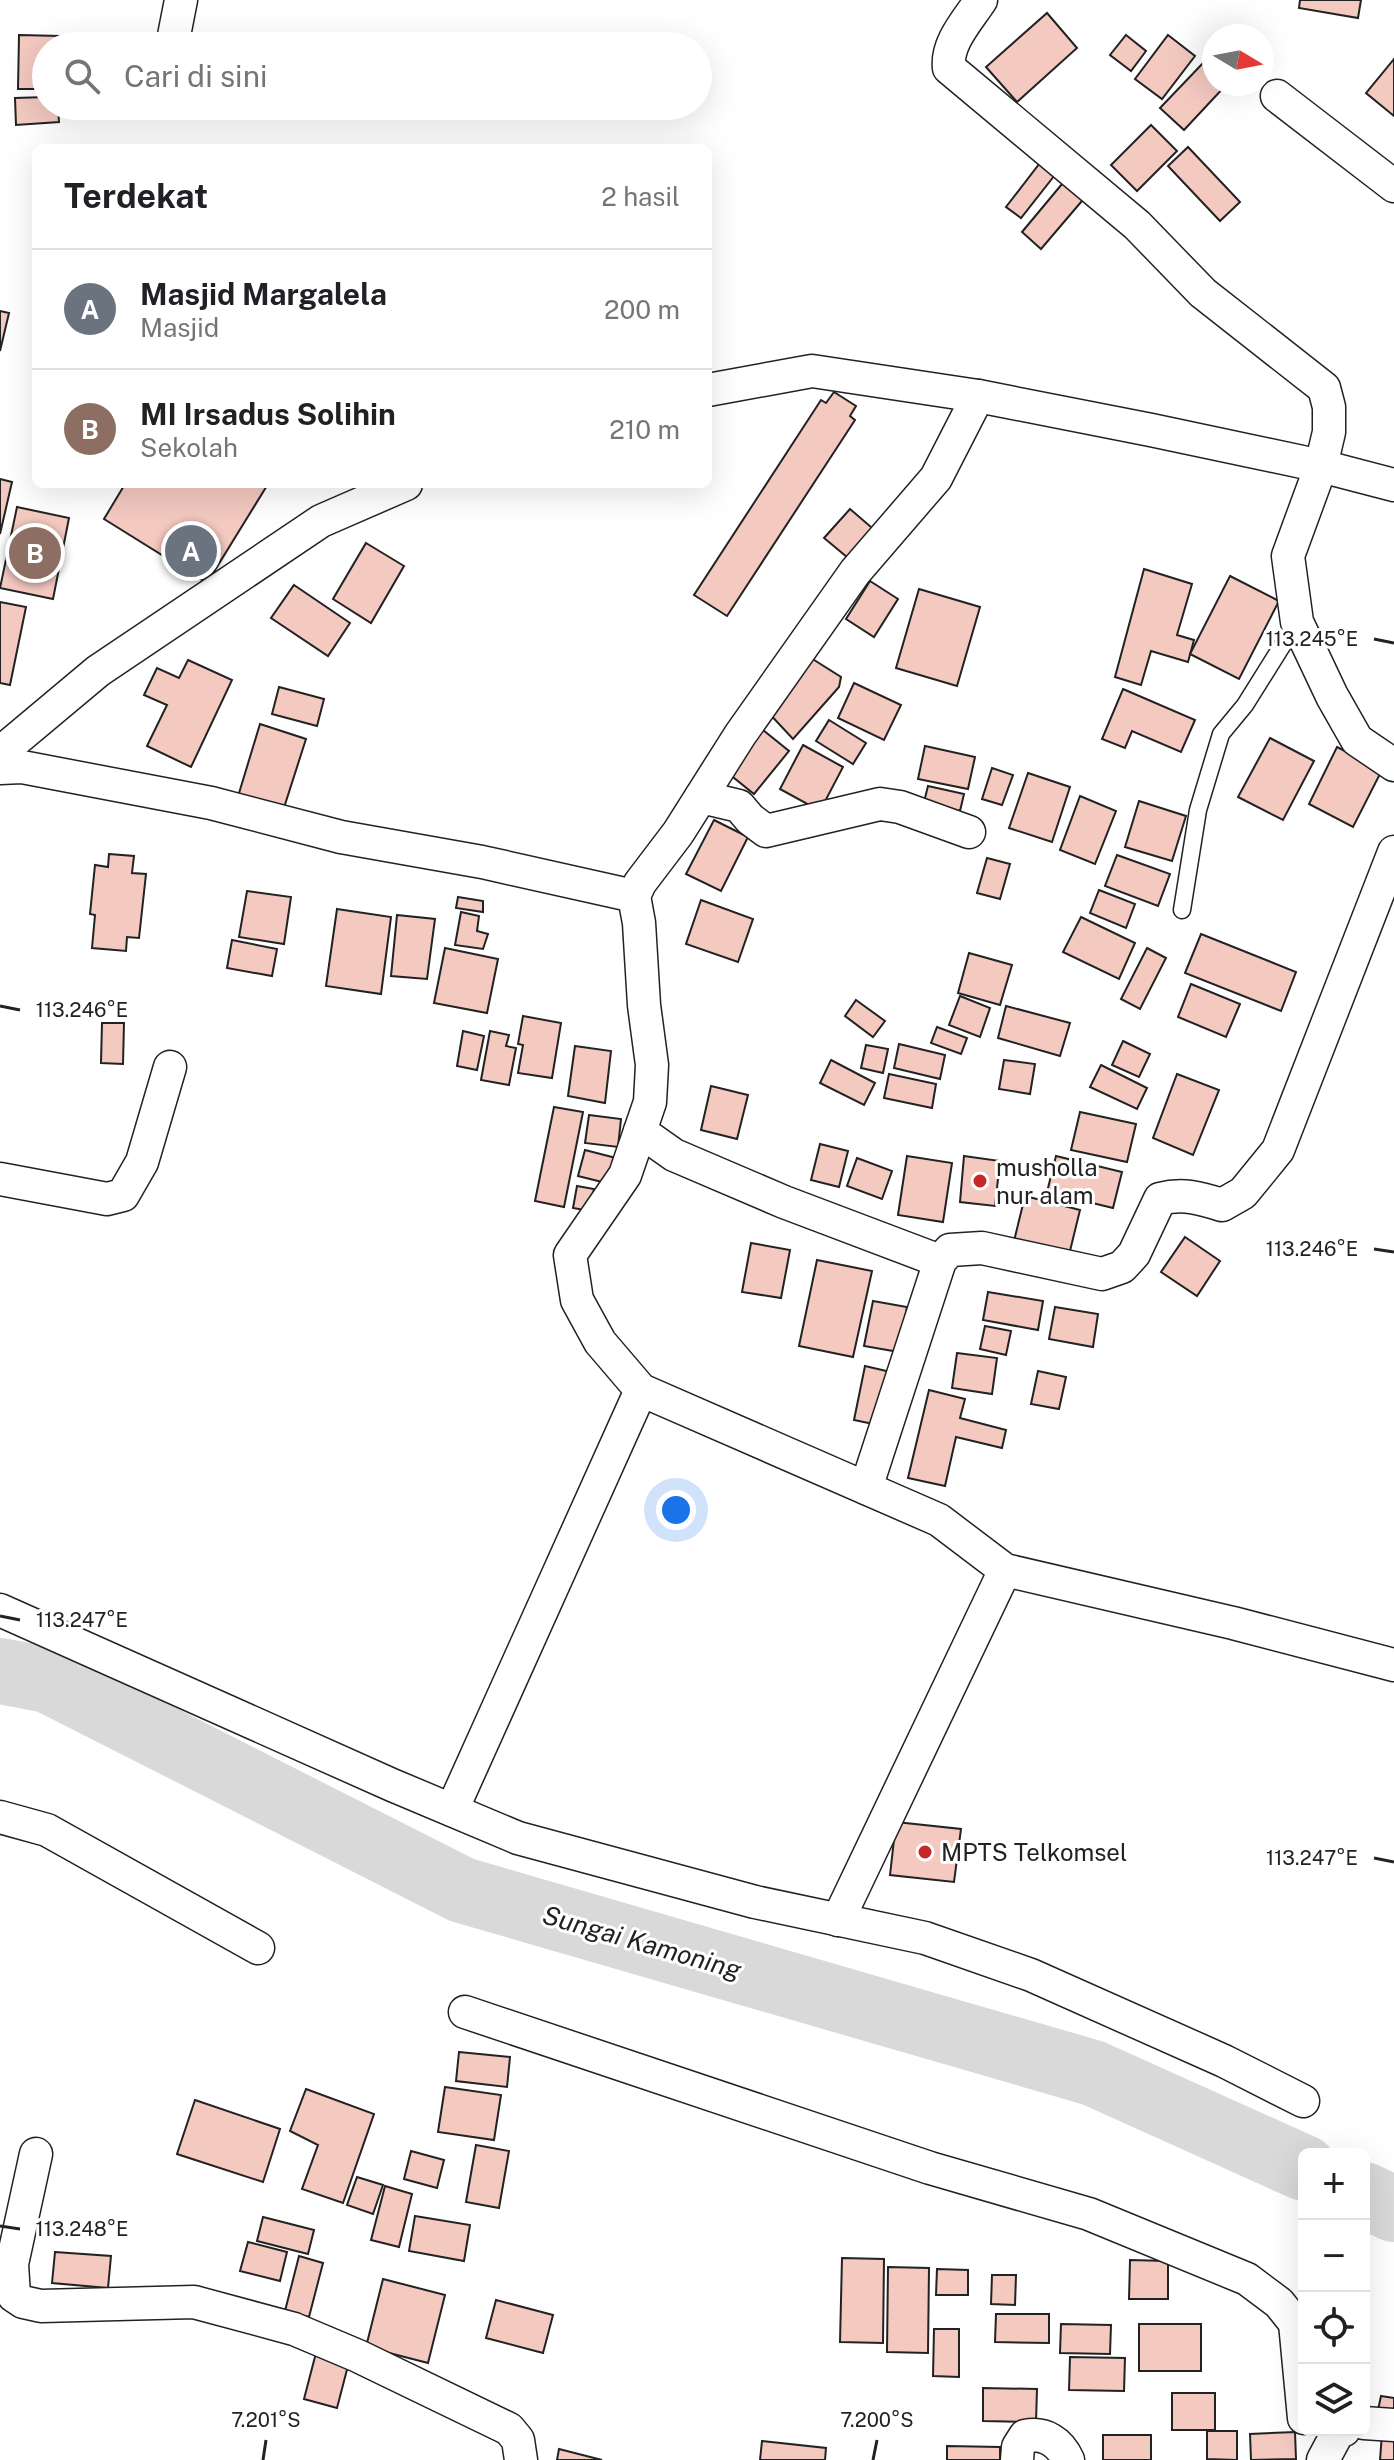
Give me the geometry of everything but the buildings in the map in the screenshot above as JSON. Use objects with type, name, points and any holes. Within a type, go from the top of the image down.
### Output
[{"type":"street","points":[[175,32],[181,0]]},
{"type":"street","points":[[981,0],[956,38],[948,56],[949,68],[1137,225],[1203,293],[1324,388],[1329,407],[1329,432],[1321,466],[1288,556],[1297,622],[1357,740],[1394,765]]},
{"type":"street","points":[[1277,96],[1394,186]]},
{"type":"street","points":[[712,389],[812,371],[978,396],[1321,466],[1394,485]]},
{"type":"street","points":[[978,396],[936,478],[855,572],[740,735],[634,896],[652,1065],[650,1102],[625,1175],[570,1255],[577,1300],[600,1342],[641,1390],[939,1520],[1005,1570],[1233,1623],[1394,1665]]},
{"type":"street","points":[[0,753],[98,671],[321,521],[397,488]]},
{"type":"street","points":[[0,768],[22,767],[211,803],[341,837],[482,862],[634,896]]},
{"type":"street","points":[[701,797],[739,806],[766,831],[880,804],[900,807],[969,832]]},
{"type":"street","points":[[866,1488],[940,1261],[950,1250],[982,1248],[1102,1274],[1122,1267],[1134,1254],[1160,1199],[1194,1196],[1222,1205],[1243,1193],[1278,1150],[1394,852]]},
{"type":"street","points":[[0,1179],[107,1199],[123,1195],[142,1162],[170,1067]]},
{"type":"street","points":[[640,1131],[674,1155],[784,1202],[940,1261]]},
{"type":"street","points":[[452,1810],[641,1390]]},
{"type":"street","points":[[838,1920],[1005,1570]]},
{"type":"street","points":[[0,1610],[518,1838],[755,1902],[925,1938],[1031,1975],[1224,2061],[1303,2101]]},
{"type":"street","points":[[0,1817],[47,1830],[258,1948]]},
{"type":"street","points":[[465,2012],[930,2168],[1089,2214],[1247,2279],[1279,2303],[1295,2323],[1299,2364]]},
{"type":"street","points":[[36,2154],[12,2264],[14,2296],[23,2302],[41,2306],[194,2302],[294,2329],[358,2356],[509,2429],[518,2440],[521,2460]]},
{"type":"street","points":[[1370,2423],[1394,2425]]},
{"type":"street","points":[[1017,2460],[1018,2447],[1025,2436],[1034,2434],[1052,2439],[1064,2450],[1068,2460]]},
{"type":"lane","points":[[1182,910],[1198,810],[1221,734],[1245,705],[1297,622]]},
{"type":"waterway","name":"Sungai Kamoning","points":[[0,1671],[48,1680],[462,1890],[1093,2073],[1298,2165]]},
{"type":"waterway","name":"Sungai Kamoning","points":[[1370,2198],[1394,2209]]},
{"type":"place","name":"Masjid Margalela","points":[[191,551]]},
{"type":"place","name":"MI Irsadus Solihin","points":[[35,553]]},
{"type":"place","name":"musholla nur alam","points":[[980,1181]]},
{"type":"place","name":"MPTS Telkomsel","points":[[925,1852]]}]
